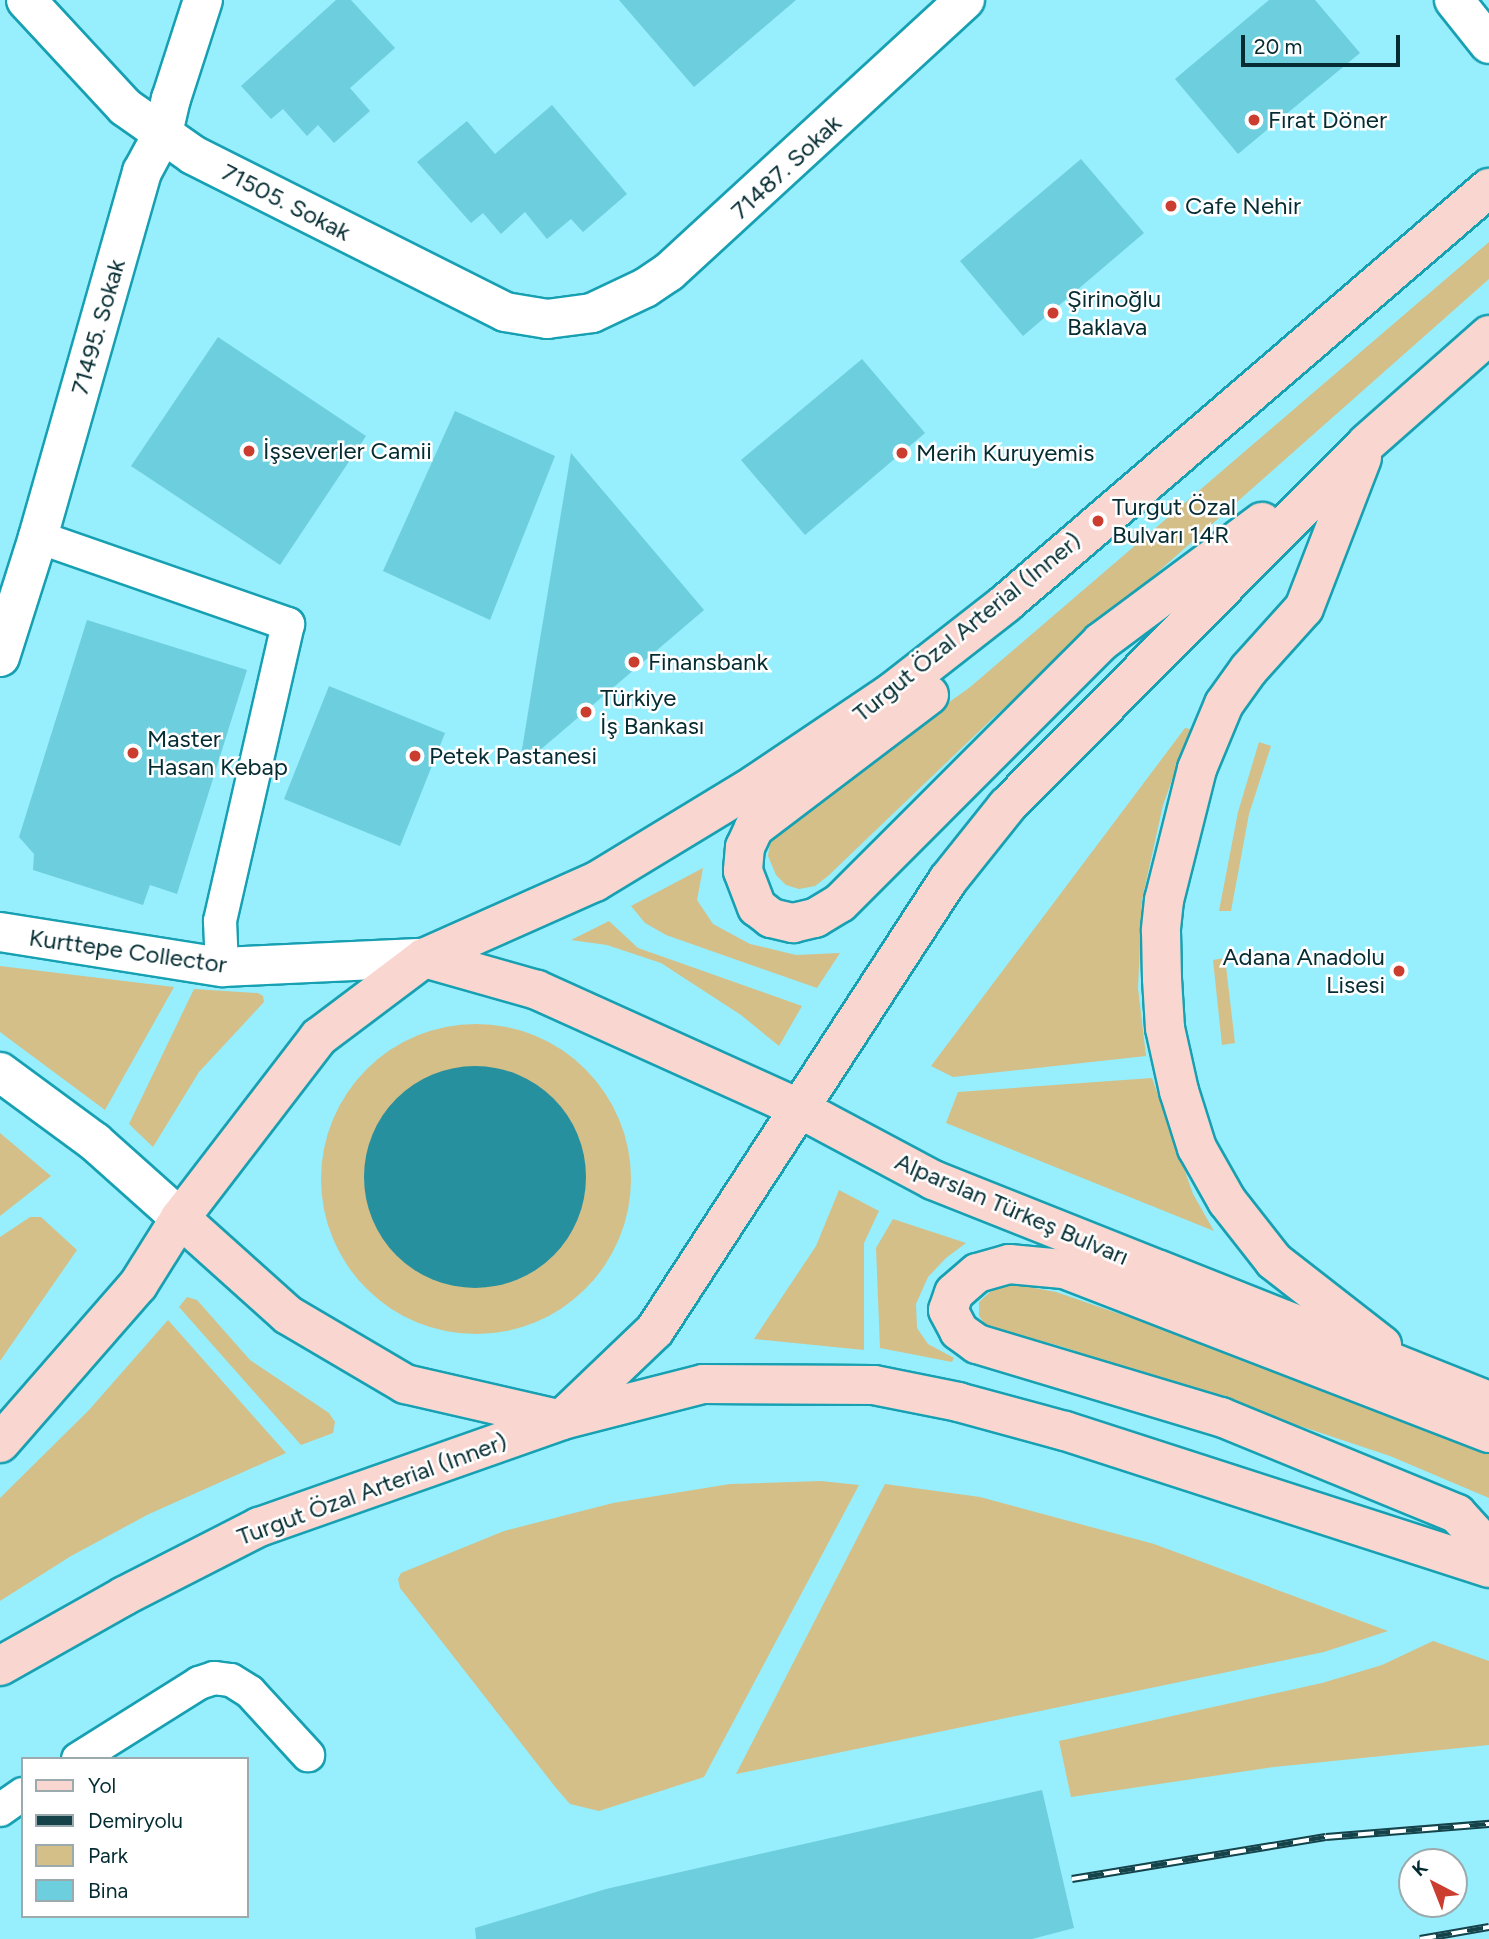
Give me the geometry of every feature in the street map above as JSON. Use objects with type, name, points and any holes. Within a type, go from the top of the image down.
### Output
[{"type":"main road","name":"Turgut Özal Arterial (Inner)","points":[[0,1443],[138,1285],[180,1219],[319,1037],[424,958],[595,882],[756,784],[902,684],[1006,603],[1489,188]]},
{"type":"main road","points":[[562,1420],[655,1330],[948,880],[1007,806],[1367,443],[1489,335]]},
{"type":"main road","points":[[1098,522],[1024,621],[754,828],[745,847],[743,861],[746,883],[757,907],[771,918],[793,923],[815,918],[840,903],[1101,642],[1367,443]]},
{"type":"main road","points":[[1367,443],[1304,608],[1249,669],[1224,704],[1197,769],[1164,900],[1161,931],[1165,1028],[1179,1091],[1197,1148],[1227,1201],[1274,1261],[1308,1290],[1426,1377]]},
{"type":"main road","name":"Alparslan Türkeş Bulvarı","points":[[424,958],[537,990],[800,1109],[933,1180],[1489,1401]]},
{"type":"main road","points":[[180,1219],[288,1315],[404,1384],[562,1420],[703,1384],[874,1385],[958,1402],[1065,1431],[1489,1568]]},
{"type":"main road","points":[[1489,1433],[1063,1269],[1009,1264],[977,1273],[954,1293],[948,1310],[959,1331],[977,1344],[1221,1417],[1457,1514],[1489,1549]]},
{"type":"main road","name":"Turgut Özal Arterial (Inner)","points":[[0,1666],[124,1596],[259,1527],[562,1420]]},
{"type":"street","name":"71505. Sokak","points":[[26,0],[125,107],[193,155],[505,312],[547,319],[592,313]]},
{"type":"street","name":"71495. Sokak","points":[[0,657],[38,537],[142,172],[163,133],[171,99],[203,0]]},
{"type":"street","name":"71487. Sokak","points":[[592,313],[645,288],[669,272],[965,0]]},
{"type":"street","points":[[1454,0],[1489,44]]},
{"type":"street","name":"Kurttepe Collector","points":[[0,932],[222,967],[424,958]]},
{"type":"street","points":[[0,1072],[94,1142],[180,1219]]},
{"type":"lane","points":[[38,537],[288,624],[220,921],[222,967]]},
{"type":"lane","points":[[81,1757],[199,1683],[214,1678],[230,1680],[250,1692],[309,1755]]},
{"type":"lane","points":[[0,1810],[21,1795]]},
{"type":"green space","points":[[1489,242],[1489,279],[994,717],[828,876],[815,886],[799,889],[786,885],[776,875],[768,856],[770,842],[776,833],[824,791],[969,688]]},
{"type":"green space","points":[[1185,728],[1193,733],[1163,805],[1142,900],[1138,988],[1146,1056],[953,1077],[931,1066]]},
{"type":"green space","points":[[1259,742],[1271,746],[1249,814],[1231,911],[1219,911],[1238,812]]},
{"type":"green space","points":[[703,868],[697,900],[713,924],[750,944],[796,955],[840,953],[817,988],[666,935],[645,923],[631,906]]},
{"type":"green space","points":[[609,921],[638,948],[802,1006],[779,1046],[741,1015],[661,963],[607,945],[571,940]]},
{"type":"green space","points":[[1225,958],[1235,1043],[1222,1045],[1213,960]]},
{"type":"green space","points":[[0,966],[174,987],[105,1110],[0,1032]]},
{"type":"green space","points":[[194,989],[258,993],[263,996],[264,1002],[199,1072],[153,1147],[129,1124]]},
{"type":"green space","points":[[476,1024],[506,1027],[535,1036],[562,1050],[596,1081],[612,1106],[624,1134],[631,1179],[628,1209],[619,1238],[605,1265],[574,1299],[549,1315],[521,1327],[476,1334],[446,1331],[417,1322],[390,1308],[356,1277],[340,1252],[328,1224],[321,1179],[324,1149],[333,1120],[347,1093],[378,1059],[403,1043],[431,1031]]},
{"type":"green space","points":[[1152,1078],[1193,1194],[1214,1231],[946,1123],[958,1092]]},
{"type":"green space","points":[[0,1133],[51,1176],[0,1216]]},
{"type":"green space","points":[[839,1190],[879,1211],[864,1243],[864,1350],[754,1339],[816,1246]]},
{"type":"green space","points":[[30,1217],[41,1217],[77,1250],[0,1361],[0,1237]]},
{"type":"green space","points":[[893,1219],[966,1243],[946,1258],[928,1277],[916,1304],[917,1328],[928,1344],[954,1358],[952,1362],[880,1348],[876,1248]]},
{"type":"green space","points":[[1014,1284],[1056,1292],[1305,1378],[1489,1448],[1489,1498],[1390,1456],[1060,1346],[987,1327],[979,1316],[979,1302],[991,1291]]},
{"type":"green space","points":[[187,1297],[197,1300],[250,1360],[329,1413],[335,1422],[333,1433],[301,1445],[179,1307]]},
{"type":"green space","points":[[168,1320],[286,1453],[149,1514],[71,1556],[0,1601],[0,1498],[89,1410]]},
{"type":"green space","points":[[821,1481],[859,1485],[704,1777],[599,1811],[570,1804],[400,1588],[398,1579],[401,1573],[504,1531],[613,1503],[730,1484]]},
{"type":"green space","points":[[885,1484],[980,1497],[1154,1544],[1388,1631],[1324,1652],[736,1774]]},
{"type":"green space","points":[[1433,1641],[1489,1661],[1489,1745],[1274,1767],[1071,1797],[1059,1741],[1322,1683],[1382,1665]]},
{"type":"water","points":[[475,1066],[497,1068],[527,1079],[545,1091],[561,1107],[573,1125],[581,1145],[586,1177],[584,1199],[573,1229],[561,1247],[545,1263],[527,1275],[507,1283],[475,1288],[453,1286],[423,1275],[405,1263],[389,1247],[377,1229],[369,1209],[364,1177],[366,1155],[377,1125],[389,1107],[405,1091],[423,1079],[443,1071]]},
{"type":"building","points":[[336,0],[351,0],[395,48],[350,88],[370,111],[334,143],[318,125],[307,136],[283,109],[271,119],[241,86]]},
{"type":"building","points":[[619,0],[796,0],[694,87]]},
{"type":"building","points":[[1269,0],[1315,0],[1360,53],[1238,154],[1175,79]]},
{"type":"building","points":[[552,105],[627,194],[583,232],[571,219],[547,239],[525,212],[501,234],[483,213],[471,223],[417,162],[467,121],[495,154]]},
{"type":"building","points":[[1081,159],[1144,233],[1023,336],[960,261]]},
{"type":"building","name":"İşseverler Camii","points":[[218,337],[366,436],[280,565],[131,466]]},
{"type":"building","points":[[862,359],[925,433],[805,535],[741,460]]},
{"type":"building","points":[[455,411],[555,456],[490,620],[383,571]]},
{"type":"building","points":[[571,453],[704,610],[519,768],[539,645]]},
{"type":"building","name":"Master Hasan Kebap","points":[[87,620],[247,670],[177,894],[150,885],[143,905],[33,870],[34,854],[19,837]]},
{"type":"building","points":[[329,686],[445,733],[400,846],[284,799]]},
{"type":"building","points":[[1042,1790],[1074,1928],[1032,1939],[476,1939],[475,1928],[606,1889]]},
{"type":"railway","points":[[1072,1879],[1326,1837],[1489,1824]]},
{"type":"railway","points":[[1420,1939],[1489,1927]]},
{"type":"place","name":"Fırat Döner","points":[[1254,120]]},
{"type":"place","name":"Cafe Nehir","points":[[1171,206]]},
{"type":"place","name":"Şirinoğlu Baklava","points":[[1053,313]]},
{"type":"place","name":"İşseverler Camii","points":[[249,451]]},
{"type":"place","name":"Merih Kuruyemis","points":[[902,453]]},
{"type":"place","name":"Turgut Özal Bulvarı 14R","points":[[1098,521]]},
{"type":"place","name":"Finansbank","points":[[634,662]]},
{"type":"place","name":"Türkiye İş Bankası","points":[[586,712]]},
{"type":"place","name":"Master Hasan Kebap","points":[[133,753]]},
{"type":"place","name":"Petek Pastanesi","points":[[415,756]]},
{"type":"place","name":"Adana Anadolu Lisesi","points":[[1399,971]]}]
